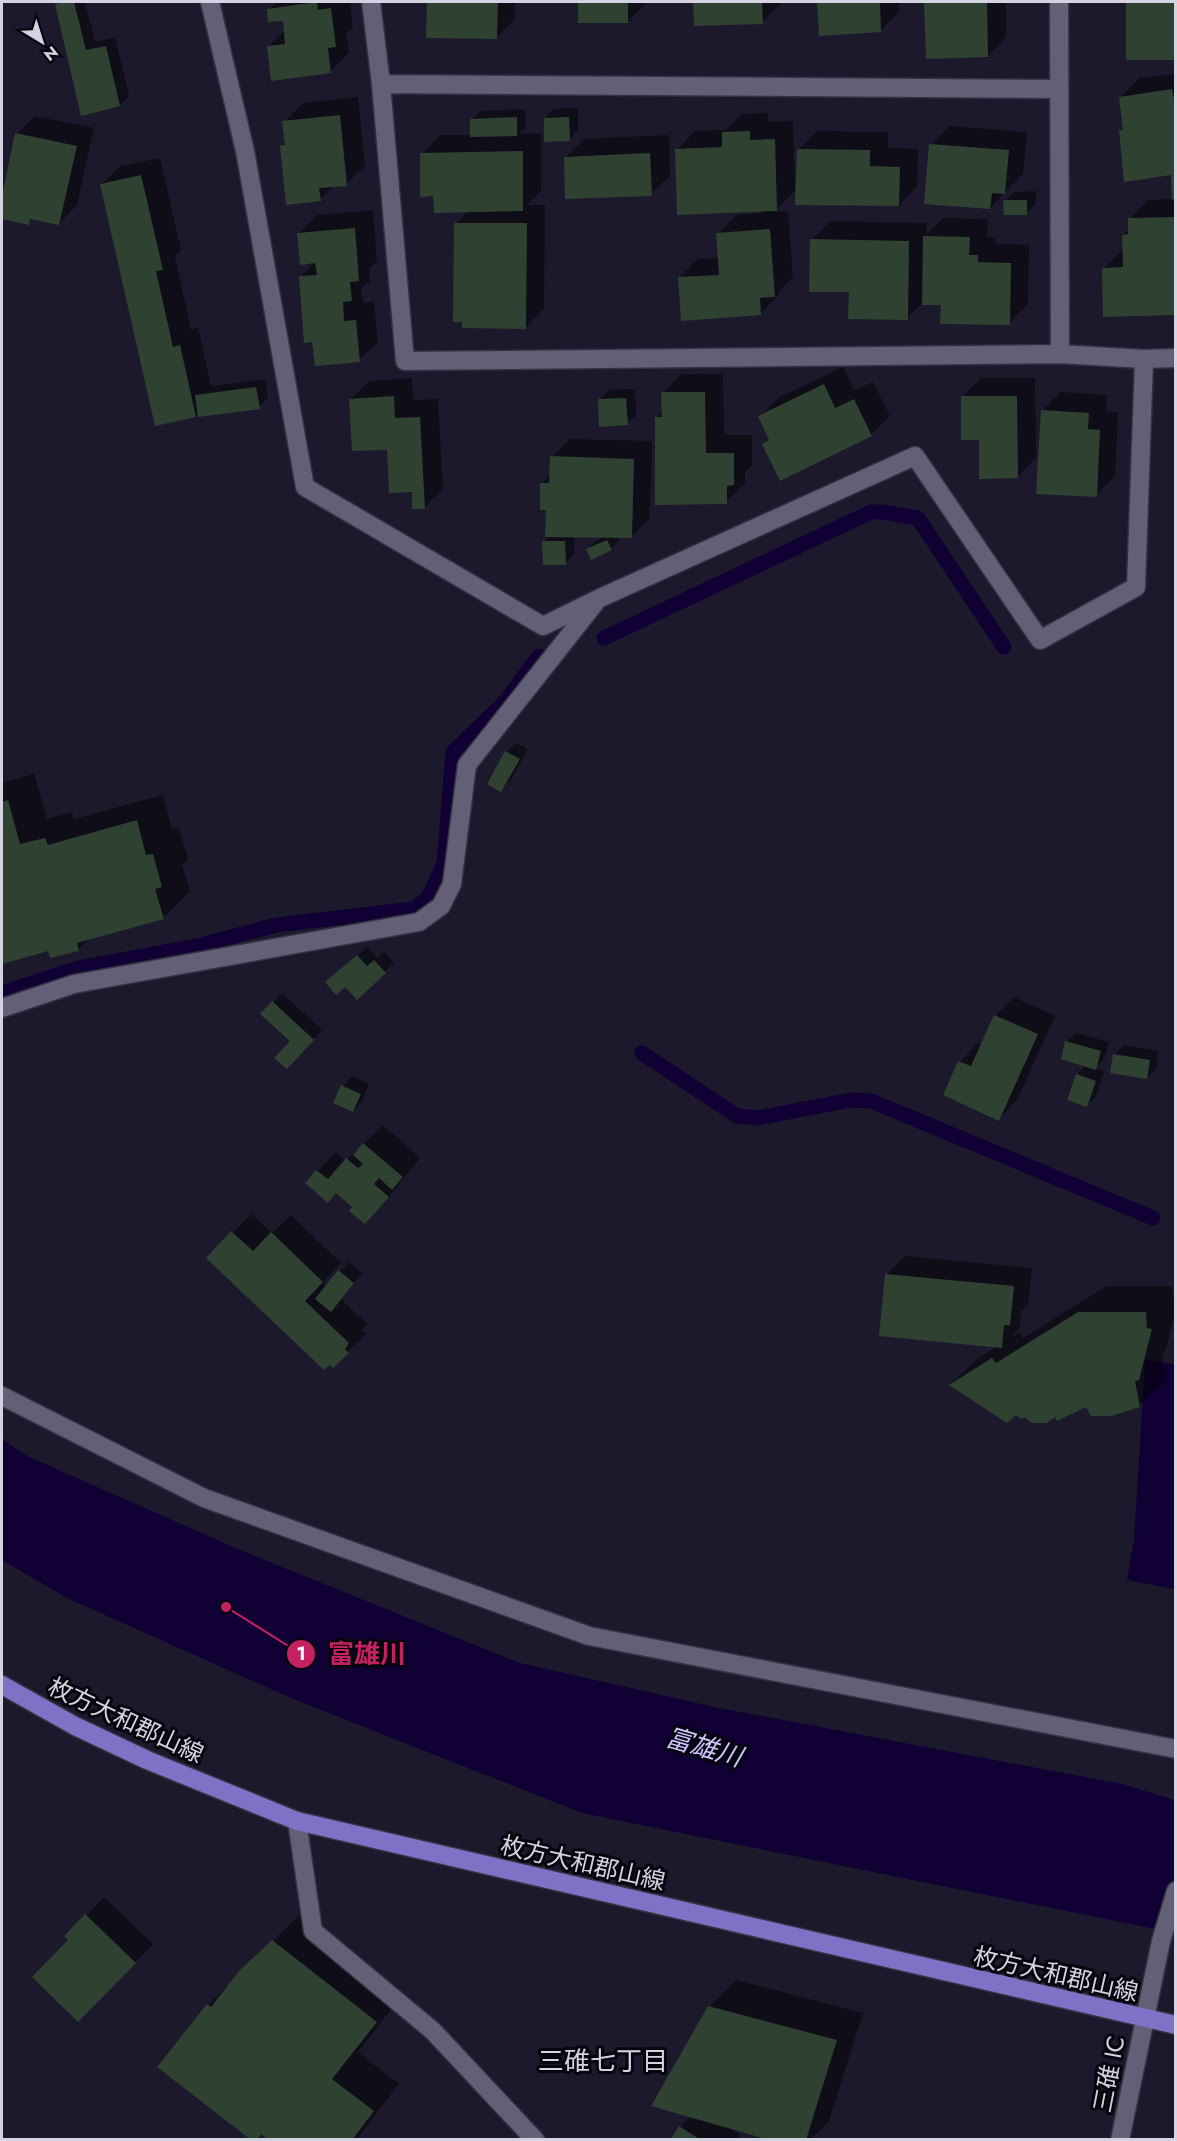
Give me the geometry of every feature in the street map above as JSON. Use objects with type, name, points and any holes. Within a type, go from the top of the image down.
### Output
[{"type":"main road","name":"枚方大和郡山線","points":[[2,1685],[75,1726],[147,1760],[297,1821],[1176,2025]]},
{"type":"street","points":[[210,2],[245,151],[305,487],[543,626],[915,456],[1040,640],[1136,587],[1144,359]]},
{"type":"street","points":[[371,2],[381,84],[405,361],[1060,354],[1144,359],[1176,358]]},
{"type":"street","points":[[1059,2],[1060,354]]},
{"type":"street","points":[[381,84],[1059,89]]},
{"type":"street","points":[[2,1008],[74,984],[419,922],[441,906],[452,884],[467,765],[600,598]]},
{"type":"street","points":[[2,1396],[204,1498],[589,1636],[1176,1749]]},
{"type":"street","points":[[297,1821],[313,1931],[433,2031],[535,2139]]},
{"type":"street","name":"三碓 IC","points":[[1120,2139],[1161,1941],[1176,1891]]},
{"type":"water","points":[[1145,1360],[1175,1364],[1176,1582],[1174,1589],[1127,1580],[1134,1540]]},
{"type":"water","points":[[2,1439],[27,1456],[240,1550],[520,1663],[719,1708],[1122,1784],[1175,1800],[1175,1933],[582,1813],[291,1698],[67,1598],[2,1560]]},
{"type":"building","points":[[74,2],[86,50],[106,46],[120,106],[81,116],[55,4]]},
{"type":"building","points":[[317,2],[318,10],[331,8],[336,47],[328,48],[331,73],[271,81],[267,46],[285,44],[283,21],[268,22],[267,9]]},
{"type":"building","points":[[427,2],[498,2],[497,39],[426,38]]},
{"type":"building","points":[[578,2],[628,2],[628,23],[578,23]]},
{"type":"building","points":[[693,2],[762,2],[763,24],[694,26]]},
{"type":"building","points":[[817,2],[880,2],[881,32],[819,36]]},
{"type":"building","points":[[987,2],[988,57],[926,59],[924,3]]},
{"type":"building","points":[[1126,2],[1176,2],[1176,60],[1126,60]]},
{"type":"building","points":[[1172,89],[1176,109],[1176,199],[1172,200],[1171,175],[1124,182],[1119,130],[1123,130],[1119,97]]},
{"type":"building","points":[[340,115],[347,186],[319,188],[321,201],[286,205],[280,145],[285,145],[282,121]]},
{"type":"building","points":[[517,117],[517,136],[470,137],[470,119]]},
{"type":"building","points":[[569,117],[570,141],[544,142],[544,118]]},
{"type":"building","points":[[750,131],[750,140],[775,139],[777,211],[677,215],[675,149],[722,147],[722,132]]},
{"type":"building","points":[[15,133],[77,146],[59,225],[30,219],[29,225],[2,219],[2,196]]},
{"type":"building","points":[[929,144],[1009,150],[1005,194],[992,193],[990,209],[924,204]]},
{"type":"building","points":[[797,149],[870,150],[870,166],[900,167],[899,206],[795,205]]},
{"type":"building","points":[[523,151],[523,211],[434,213],[433,196],[420,197],[420,153]]},
{"type":"building","points":[[650,153],[652,196],[565,199],[564,157]]},
{"type":"building","points":[[141,175],[163,270],[156,271],[173,347],[180,345],[196,417],[155,426],[100,184]]},
{"type":"building","points":[[1003,200],[1027,200],[1027,215],[1004,215]]},
{"type":"building","points":[[1176,217],[1176,315],[1103,317],[1102,268],[1123,267],[1122,235],[1128,234],[1128,218]]},
{"type":"building","points":[[454,223],[527,223],[526,329],[462,328],[462,322],[453,322]]},
{"type":"building","points":[[355,228],[359,281],[350,282],[352,301],[343,302],[344,321],[356,320],[360,362],[315,366],[312,342],[304,343],[299,276],[317,275],[315,263],[300,265],[297,233]]},
{"type":"building","points":[[770,229],[775,297],[760,298],[761,315],[681,321],[678,277],[719,275],[716,233]]},
{"type":"building","points":[[923,236],[970,237],[969,255],[978,255],[978,262],[1011,263],[1010,325],[940,324],[941,305],[922,305]]},
{"type":"building","points":[[810,239],[909,241],[908,320],[848,319],[849,292],[809,292]]},
{"type":"building","points":[[824,384],[835,408],[854,399],[872,436],[780,481],[762,444],[769,440],[758,416]]},
{"type":"building","points":[[256,387],[260,409],[198,417],[195,395]]},
{"type":"building","points":[[661,392],[705,392],[706,453],[734,453],[734,485],[727,486],[727,504],[655,505],[655,417],[662,417]]},
{"type":"building","points":[[394,396],[395,418],[420,417],[425,509],[412,509],[412,492],[389,493],[387,450],[352,451],[349,399]]},
{"type":"building","points":[[961,396],[1017,396],[1018,478],[979,479],[979,440],[961,440]]},
{"type":"building","points":[[626,398],[628,425],[599,427],[598,399]]},
{"type":"building","points":[[1041,410],[1089,413],[1088,429],[1100,430],[1097,497],[1036,494]]},
{"type":"building","points":[[550,456],[634,459],[632,538],[545,537],[546,510],[540,510],[540,483],[549,483]]},
{"type":"building","points":[[607,540],[612,550],[591,560],[586,549]]},
{"type":"building","points":[[542,541],[565,541],[566,565],[543,565]]},
{"type":"building","points":[[505,751],[520,759],[501,792],[487,784]]},
{"type":"building","points":[[8,800],[20,844],[45,838],[48,845],[137,820],[146,855],[153,854],[162,887],[155,889],[164,919],[77,943],[79,951],[50,958],[48,951],[2,964],[2,802]]},
{"type":"building","points":[[357,955],[367,966],[374,960],[386,973],[357,1000],[345,987],[336,995],[325,982]]},
{"type":"building","points":[[272,1001],[314,1040],[287,1069],[274,1058],[290,1041],[260,1014]]},
{"type":"building","points":[[994,1015],[1038,1034],[999,1121],[943,1095],[958,1061],[971,1066]]},
{"type":"building","points":[[1065,1041],[1101,1051],[1096,1070],[1061,1059]]},
{"type":"building","points":[[1113,1054],[1150,1060],[1147,1079],[1110,1073]]},
{"type":"building","points":[[1076,1074],[1096,1081],[1087,1107],[1067,1100]]},
{"type":"building","points":[[341,1085],[361,1094],[353,1112],[333,1103]]},
{"type":"building","points":[[363,1143],[403,1177],[392,1190],[379,1178],[374,1184],[389,1197],[365,1224],[349,1211],[352,1207],[336,1193],[328,1203],[305,1183],[316,1170],[328,1179],[346,1158],[358,1168],[363,1164],[353,1155]]},
{"type":"building","points":[[231,1231],[253,1251],[271,1232],[323,1282],[305,1301],[349,1343],[345,1349],[349,1353],[333,1368],[330,1365],[324,1370],[206,1258]]},
{"type":"building","points":[[338,1270],[354,1283],[331,1312],[315,1299]]},
{"type":"building","points":[[885,1274],[1014,1286],[1010,1325],[1004,1325],[1002,1348],[879,1336]]},
{"type":"building","points":[[1078,1312],[1146,1312],[1147,1328],[1152,1329],[1139,1380],[1135,1381],[1140,1407],[1111,1416],[1091,1416],[1086,1407],[1057,1421],[1055,1417],[1047,1423],[1032,1423],[1025,1417],[1021,1419],[1016,1415],[1007,1423],[949,1385],[992,1358],[996,1363]]},
{"type":"building","points":[[85,1914],[136,1963],[78,2022],[32,1977],[68,1940],[64,1936]]},
{"type":"building","points":[[272,1940],[377,2022],[332,2079],[374,2111],[352,2140],[269,2140],[261,2134],[257,2140],[251,2140],[157,2067],[207,2004],[211,2007],[239,1971]]},
{"type":"building","points":[[708,2006],[837,2040],[806,2140],[769,2140],[651,2106]]},
{"type":"building","points":[[679,2126],[701,2140],[670,2140]]},
{"type":"waterway","points":[[604,638],[871,512],[882,512],[918,518],[1004,647]]},
{"type":"waterway","points":[[2,993],[78,968],[201,945],[276,925],[414,909],[428,898],[444,864],[453,752],[506,701],[539,656]]},
{"type":"waterway","points":[[642,1053],[737,1116],[758,1118],[851,1100],[871,1101],[1153,1218]]},
{"type":"place","name":"富雄川","points":[[226,1607]]},
{"type":"district","name":"三碓七丁目","points":[[603,2061]]}]
